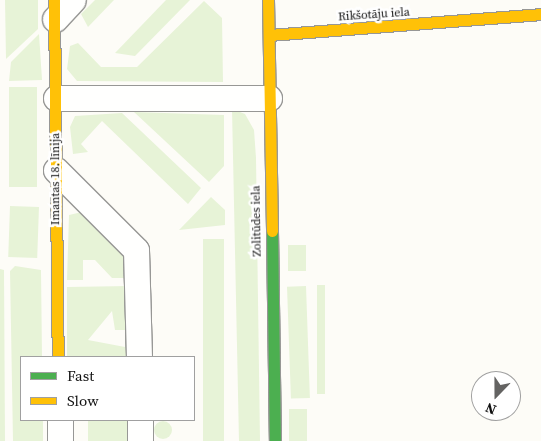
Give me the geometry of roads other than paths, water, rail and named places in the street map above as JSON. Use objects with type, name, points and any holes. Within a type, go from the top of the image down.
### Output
[{"type":"street","points":[[54,10],[73,0]]},
{"type":"street","name":"Zolitūdes iela","points":[[268,0],[275,441]]},
{"type":"street","name":"Imantas 18. līnija","points":[[54,10],[58,356]]},
{"type":"street","name":"Rikšotāju iela","points":[[269,35],[541,14]]},
{"type":"street","points":[[56,98],[269,98]]},
{"type":"street","points":[[56,170],[136,250],[138,356]]},
{"type":"street","points":[[60,421],[60,441]]},
{"type":"street","points":[[140,421],[140,441]]}]
